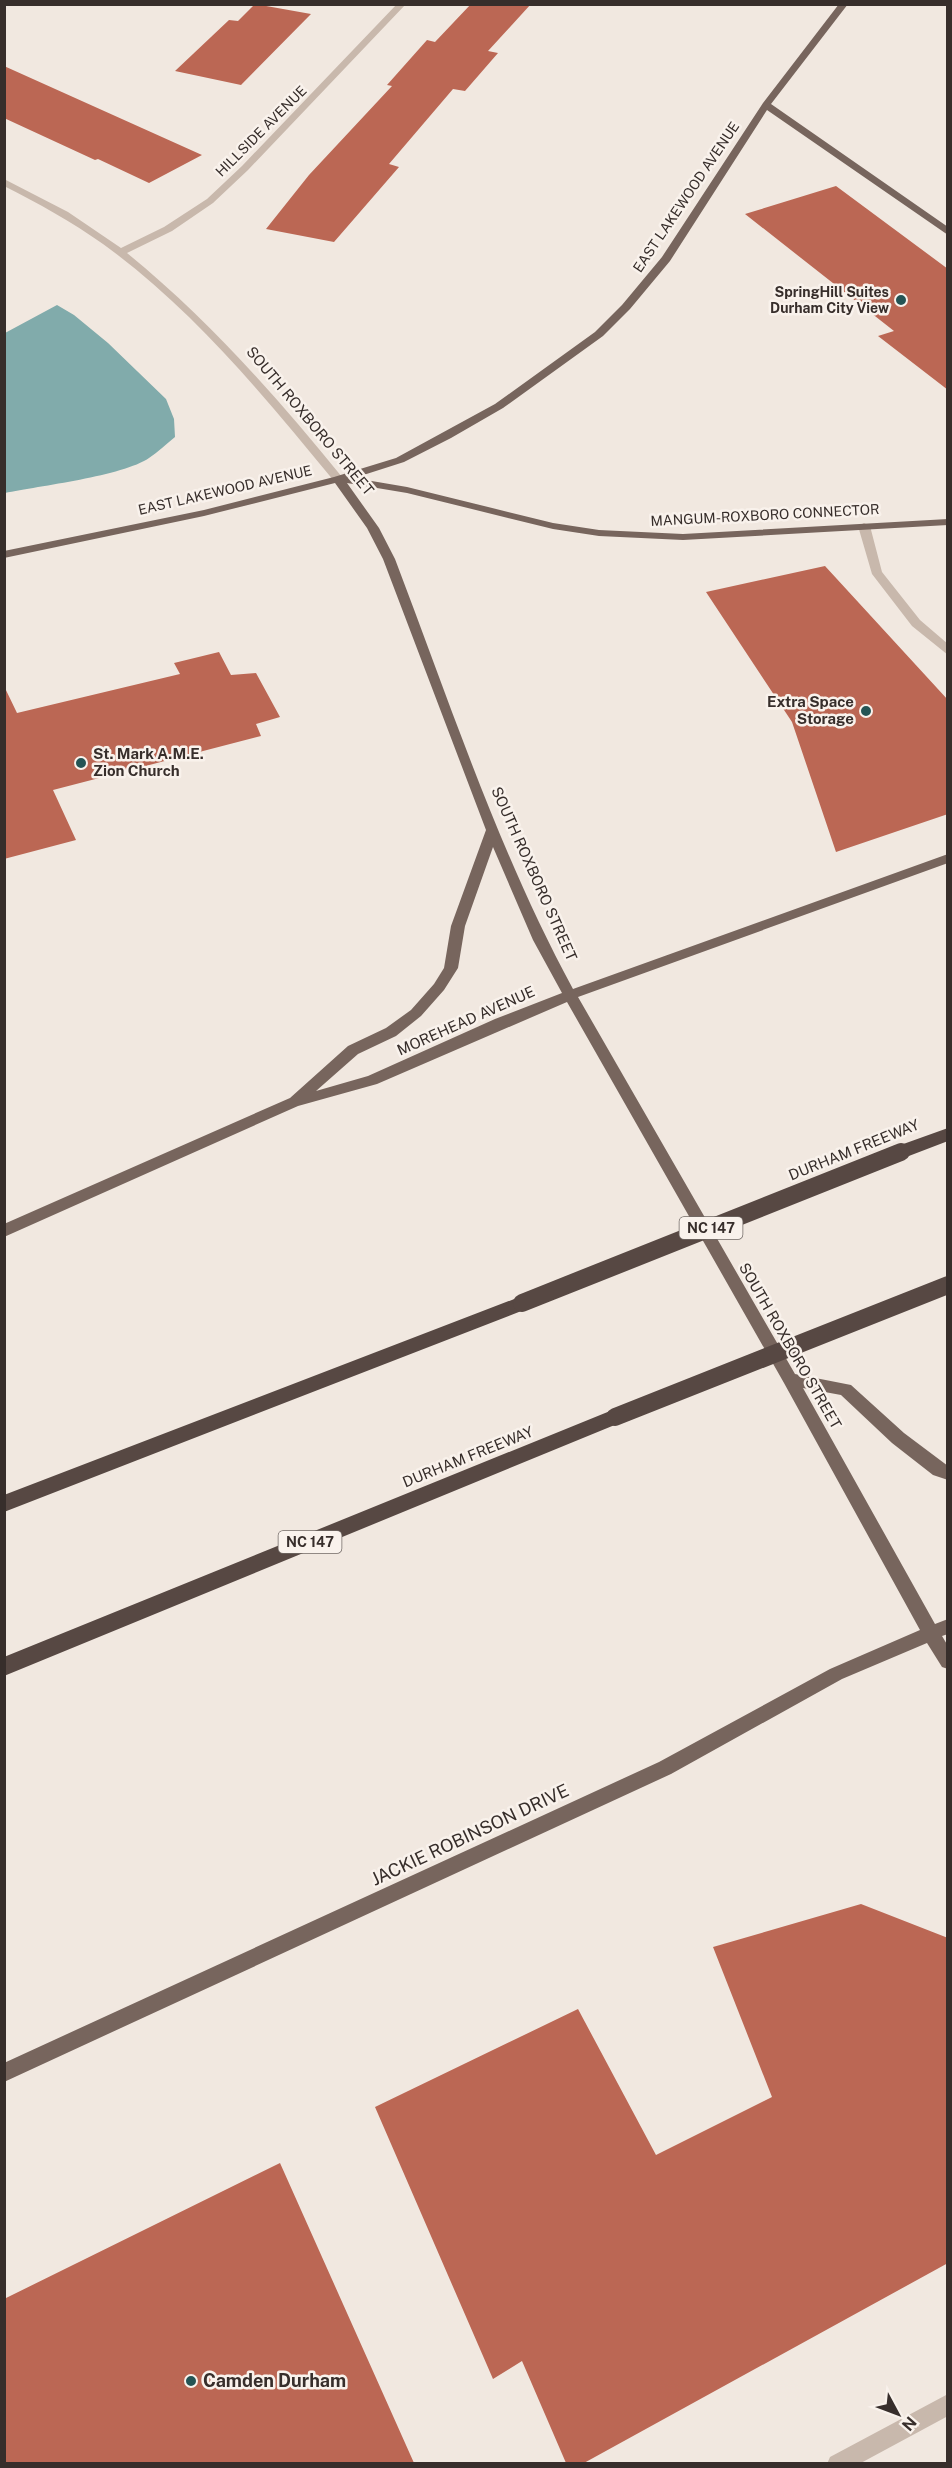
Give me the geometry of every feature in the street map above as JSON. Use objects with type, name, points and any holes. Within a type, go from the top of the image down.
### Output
[{"type":"highway","name":"DURHAM FREEWAY","points":[[4,1504],[522,1303],[948,1134]]},
{"type":"highway","name":"DURHAM FREEWAY","points":[[4,1667],[948,1285]]},
{"type":"main road","name":"EAST LAKEWOOD AVENUE","points":[[4,555],[204,513],[338,479],[400,459],[447,436],[507,400],[559,365],[599,334],[626,307],[666,259],[766,105],[844,4]]},
{"type":"main road","points":[[766,105],[948,232]]},
{"type":"main road","name":"MANGUM-ROXBORO CONNECTOR","points":[[338,479],[407,490],[553,526],[599,533],[683,537],[948,522]]},
{"type":"main road","name":"SOUTH ROXBORO STREET","points":[[338,479],[373,528],[389,559],[493,830],[540,940],[605,1060],[790,1379],[930,1634],[948,1662]]},
{"type":"main road","points":[[294,1102],[353,1050],[391,1032],[416,1013],[439,987],[451,968],[458,926],[493,830]]},
{"type":"main road","name":"MOREHEAD AVENUE","points":[[4,1231],[294,1102],[372,1080],[570,994],[948,858]]},
{"type":"main road","points":[[790,1379],[845,1389],[898,1438],[939,1470],[948,1473]]},
{"type":"main road","name":"JACKIE ROBINSON DRIVE","points":[[4,2073],[665,1768],[836,1674],[948,1626]]},
{"type":"street","name":"HILLSIDE AVENUE","points":[[121,252],[168,229],[210,201],[245,168],[402,4]]},
{"type":"street","name":"SOUTH ROXBORO STREET","points":[[4,182],[70,219],[121,252],[186,308],[262,386],[338,479]]},
{"type":"street","points":[[864,526],[876,572],[916,623],[946,649]]},
{"type":"street","points":[[837,2463],[948,2404]]},
{"type":"water","points":[[57,305],[74,315],[108,343],[166,399],[174,419],[175,437],[149,458],[120,470],[80,480],[5,493],[5,333]]},
{"type":"building","points":[[255,4],[311,14],[241,85],[175,71],[229,20],[238,21]]},
{"type":"building","points":[[471,4],[531,4],[488,51],[498,53],[465,91],[453,89],[389,164],[399,167],[334,242],[266,229],[309,175],[392,86],[387,85],[427,40],[435,42]]},
{"type":"building","points":[[4,66],[202,155],[149,183],[98,159],[95,160],[4,118]]},
{"type":"building","name":"SpringHill Suites Durham City View","points":[[836,186],[948,269],[948,390],[878,336],[894,331],[745,214]]},
{"type":"building","name":"Extra Space Storage","points":[[825,566],[948,700],[948,814],[836,852],[792,722],[706,592]]},
{"type":"building","name":"St. Mark A.M.E. Zion Church","points":[[219,652],[231,675],[256,673],[280,717],[256,724],[261,736],[53,790],[76,840],[4,859],[4,686],[17,713],[180,674],[174,663]]},
{"type":"building","points":[[861,1904],[948,1938],[948,2263],[584,2463],[566,2463],[522,2361],[493,2379],[375,2107],[578,2009],[656,2155],[772,2097],[713,1947]]},
{"type":"building","name":"Camden Durham","points":[[280,2163],[414,2463],[4,2463],[4,2299]]},
{"type":"place","name":"SpringHill Suites Durham City View","points":[[901,300]]},
{"type":"place","name":"Extra Space Storage","points":[[866,711]]},
{"type":"place","name":"St. Mark A.M.E. Zion Church","points":[[81,763]]},
{"type":"place","name":"Camden Durham","points":[[191,2381]]}]
